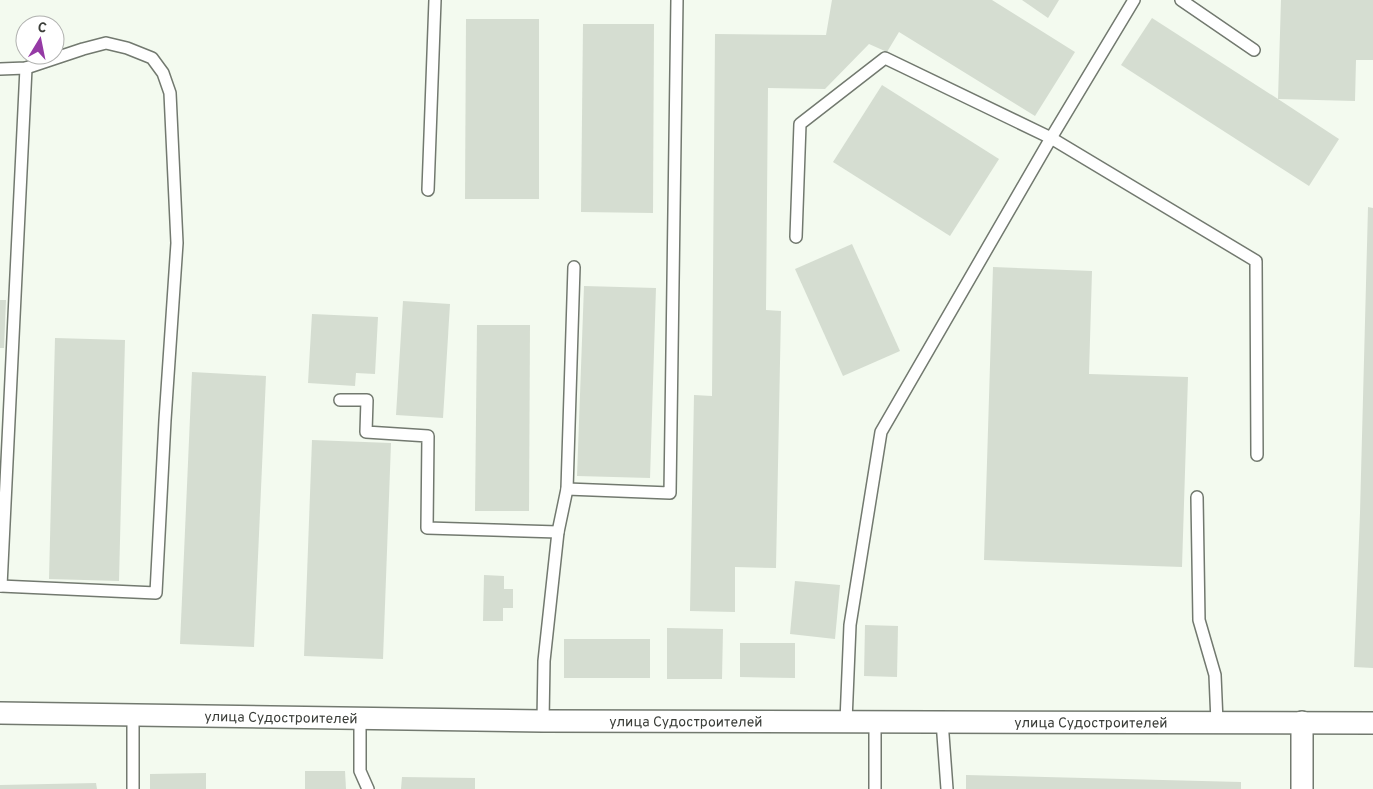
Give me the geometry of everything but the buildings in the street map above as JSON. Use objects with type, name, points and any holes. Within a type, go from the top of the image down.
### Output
[{"type":"street","name":"улица Судостроителей","points":[[0,713],[543,721],[1373,723]]},
{"type":"street","points":[[1302,722],[1302,789]]},
{"type":"lane","points":[[428,190],[435,0]]},
{"type":"lane","points":[[567,489],[670,493],[678,0]]},
{"type":"lane","points":[[846,721],[850,625],[881,432],[1051,138],[1134,0]]},
{"type":"lane","points":[[1181,0],[1254,50]]},
{"type":"lane","points":[[0,69],[26,68],[106,43],[127,48],[152,58],[163,73],[170,93],[177,243],[156,593],[1,586],[26,68]]},
{"type":"lane","points":[[796,237],[800,124],[885,58],[1051,138],[1256,261],[1257,455]]},
{"type":"lane","points":[[543,721],[544,661],[558,532],[567,489],[574,267]]},
{"type":"lane","points":[[340,400],[367,400],[366,432],[428,436],[427,528],[558,532]]},
{"type":"lane","points":[[1197,497],[1199,620],[1215,675],[1217,722]]},
{"type":"lane","points":[[133,715],[133,789]]},
{"type":"lane","points":[[360,718],[360,771],[368,789]]},
{"type":"lane","points":[[875,721],[875,789]]},
{"type":"lane","points":[[942,721],[947,789]]}]
